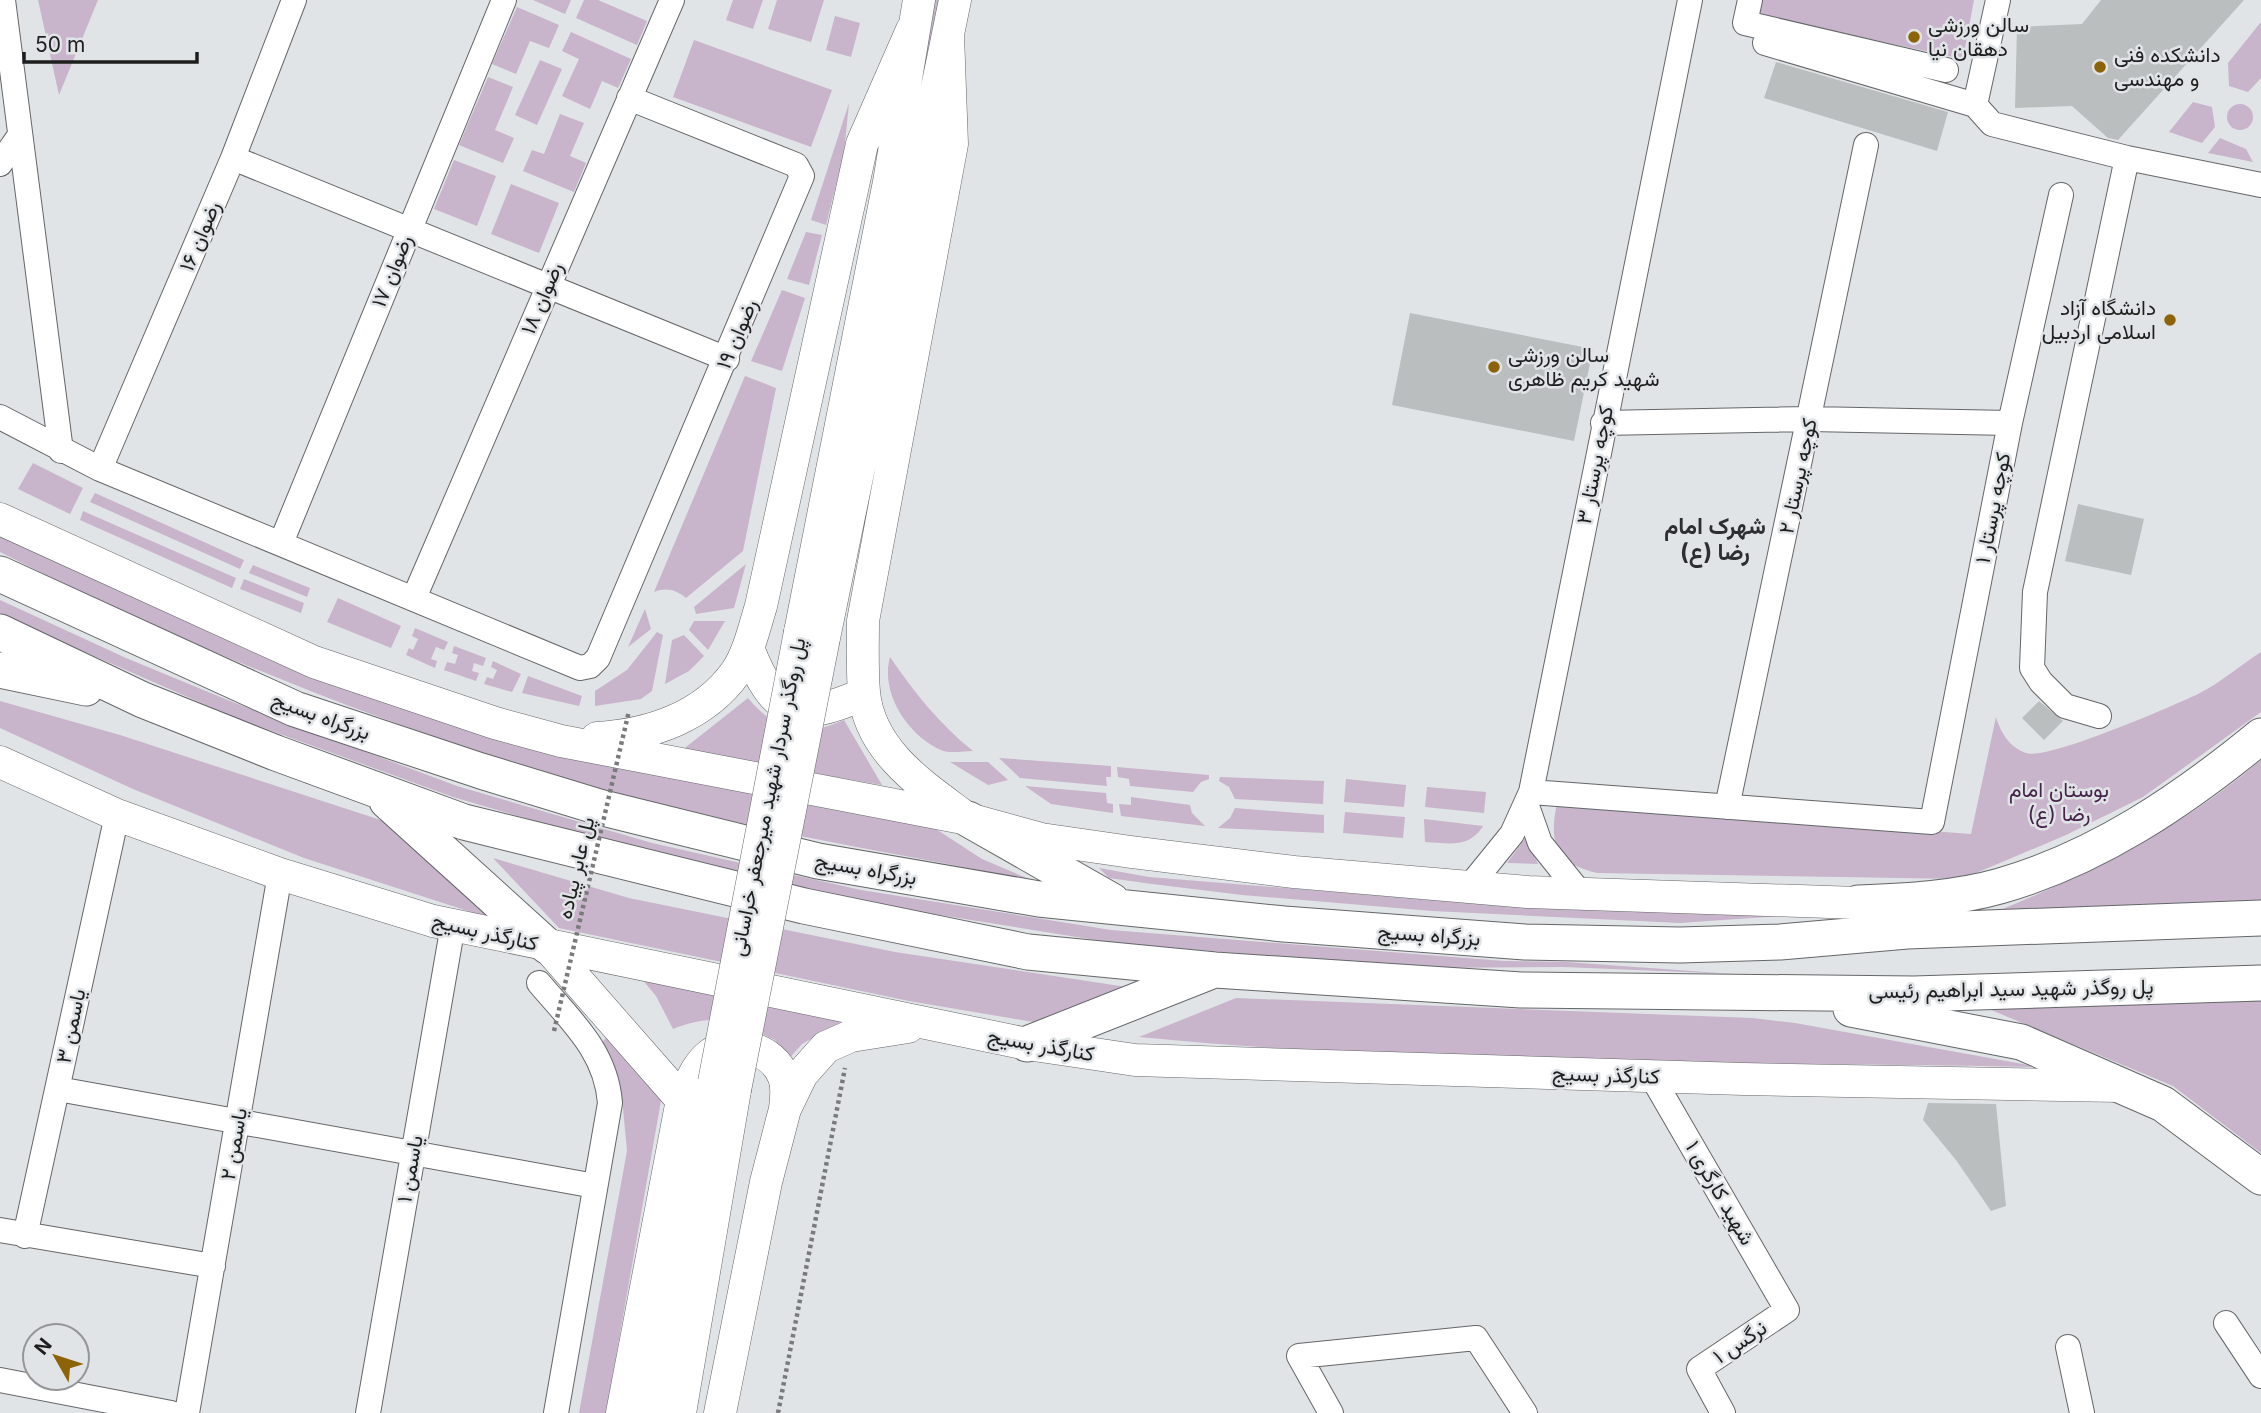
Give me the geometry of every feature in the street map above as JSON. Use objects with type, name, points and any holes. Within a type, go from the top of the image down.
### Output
[{"type":"highway","name":"بزرگراه بسیج","points":[[0,574],[296,709],[598,807],[818,861],[1039,900],[1525,942],[1780,942],[1908,931],[2261,918]]},
{"type":"highway","points":[[0,632],[143,699],[464,822],[804,906],[1028,952],[1215,970],[1521,990],[1761,992],[2021,1042],[2163,1104],[2261,1177]]},
{"type":"highway","points":[[0,670],[143,699]]},
{"type":"highway","points":[[1858,903],[1920,900],[1998,887],[2067,863],[2134,828],[2216,772],[2261,736]]},
{"type":"highway","points":[[374,789],[547,946]]},
{"type":"highway","points":[[968,819],[1124,908]]},
{"type":"highway","points":[[1027,1044],[1215,970]]},
{"type":"highway","name":"پل روگذر شهید سید ابراهیم رئیسی","points":[[1761,992],[1914,994],[2261,983]]},
{"type":"main road","points":[[903,184],[948,36],[955,0]]},
{"type":"main road","points":[[903,184],[916,15]]},
{"type":"main road","points":[[561,741],[632,736],[694,713],[735,673],[748,648],[761,606],[862,144],[916,15]]},
{"type":"main road","points":[[948,36],[952,144],[863,621],[864,694],[882,744],[912,778],[968,819]]},
{"type":"main road","name":"پل روگذر سردار شهید میرجعفر خراسانی","points":[[650,1413],[724,1086],[903,184]]},
{"type":"main road","points":[[0,519],[314,663],[495,723],[561,741],[968,819],[1041,839],[1130,852],[1469,887],[1581,894],[1858,903]]},
{"type":"main road","points":[[748,648],[761,682],[785,707],[810,713],[864,694]]},
{"type":"main road","name":"کنارگذر بسیج","points":[[0,762],[117,815],[280,874],[453,925],[1027,1044],[1135,1060],[1652,1076],[2122,1086]]},
{"type":"main road","points":[[547,946],[682,1100]]},
{"type":"main road","points":[[785,1110],[802,1074],[826,1047],[851,1036],[930,1024]]},
{"type":"main road","points":[[622,1413],[682,1100],[700,1064],[712,1053],[728,1047],[745,1046],[761,1051],[774,1062],[783,1076],[787,1093],[766,1182],[720,1413]]},
{"type":"main road","name":"پل روگذر سردار شهید میرجعفر خراسانی","points":[[680,1413],[724,1086]]},
{"type":"street","points":[[3,0],[61,452]]},
{"type":"street","name":"رضوان ۱۶","points":[[100,469],[233,158],[294,0]]},
{"type":"street","name":"رضوان ۱۷","points":[[281,543],[504,0]]},
{"type":"street","name":"رضوان ۱۸","points":[[414,598],[672,0]]},
{"type":"street","name":"کوچه پرستار ۳","points":[[1529,799],[1690,0]]},
{"type":"street","points":[[1750,0],[1745,23],[1946,70]]},
{"type":"street","points":[[1975,104],[1998,0]]},
{"type":"street","points":[[1765,43],[1975,104],[1992,124],[2127,158],[2261,185]]},
{"type":"street","name":"رضوان ۱۹","points":[[414,598],[579,667],[590,666],[598,659],[727,359],[802,176],[796,165],[629,98]]},
{"type":"street","points":[[0,164],[20,135]]},
{"type":"street","name":"کوچه پرستار ۲","points":[[1727,807],[1866,145]]},
{"type":"street","points":[[233,158],[727,359]]},
{"type":"street","points":[[2099,716],[2065,706],[2041,682],[2032,668],[2035,592],[2127,158]]},
{"type":"street","name":"کوچه پرستار ۱","points":[[1727,807],[1932,822],[2010,423],[2061,195]]},
{"type":"street","points":[[0,417],[61,452],[414,598]]},
{"type":"street","points":[[1603,423],[1810,419],[2010,423]]},
{"type":"street","points":[[1529,799],[1727,807]]},
{"type":"street","points":[[1469,887],[1500,853],[1529,799]]},
{"type":"street","points":[[1529,799],[1540,843],[1581,894]]},
{"type":"street","name":"یاسمن ۳","points":[[25,1236],[117,815]]},
{"type":"street","name":"یاسمن ۲","points":[[187,1413],[280,874]]},
{"type":"street","name":"یاسمن ۱","points":[[368,1413],[453,925]]},
{"type":"street","points":[[540,983],[602,1062],[608,1080],[610,1103],[556,1413]]},
{"type":"street","name":"شهید کارگری ۱","points":[[1652,1076],[1787,1310]]},
{"type":"street","points":[[58,1089],[413,1156],[595,1186]]},
{"type":"street","points":[[0,1230],[213,1266]]},
{"type":"street","name":"نرگس ۱","points":[[1723,1413],[1699,1369],[1787,1310]]},
{"type":"street","points":[[2226,1323],[2261,1376]]},
{"type":"street","points":[[1331,1413],[1298,1356],[1476,1338],[1525,1413]]},
{"type":"street","points":[[2068,1347],[2082,1413]]},
{"type":"street","points":[[0,1380],[171,1413]]},
{"type":"path","name":"پل عابر پیاده","points":[[554,1031],[629,711]]},
{"type":"path","points":[[778,1413],[851,1036]]},
{"type":"green space","points":[[38,0],[98,0],[59,95]]},
{"type":"green space","points":[[533,0],[571,0],[565,14]]},
{"type":"green space","points":[[584,0],[598,0],[647,21],[637,45],[576,18]]},
{"type":"green space","points":[[733,0],[763,0],[753,29],[726,20]]},
{"type":"green space","points":[[777,0],[824,0],[811,42],[768,29]]},
{"type":"green space","points":[[935,0],[941,0],[923,102],[918,100]]},
{"type":"green space","name":"سالن ورزشی دهقان نیا","points":[[1761,0],[1974,0],[1963,59],[1757,15]]},
{"type":"green space","points":[[517,7],[559,25],[549,48],[530,41],[516,74],[492,64]]},
{"type":"green space","points":[[835,16],[860,23],[851,57],[826,50]]},
{"type":"green space","points":[[2261,22],[2261,78],[2248,92],[2229,86],[2228,63]]},
{"type":"green space","points":[[571,32],[631,59],[618,88],[602,81],[590,109],[562,96],[579,59],[562,51]]},
{"type":"green space","points":[[694,40],[832,90],[811,147],[673,97]]},
{"type":"green space","points":[[540,60],[562,69],[537,125],[515,115]]},
{"type":"green space","points":[[488,77],[513,87],[495,130],[514,138],[503,163],[459,145]]},
{"type":"green space","points":[[2193,102],[2212,107],[2215,127],[2202,143],[2169,132]]},
{"type":"green space","points":[[849,103],[844,153],[826,225],[811,220]]},
{"type":"green space","points":[[2240,104],[2249,108],[2253,117],[2249,126],[2240,130],[2231,126],[2227,117],[2231,108]]},
{"type":"green space","points":[[560,114],[584,123],[570,156],[586,163],[574,192],[523,171],[532,150],[544,154]]},
{"type":"green space","points":[[2220,138],[2246,149],[2253,162],[2208,153]]},
{"type":"green space","points":[[454,160],[496,176],[477,226],[434,209]]},
{"type":"green space","points":[[511,184],[559,203],[539,253],[491,234]]},
{"type":"green space","points":[[806,232],[822,235],[809,285],[787,279]]},
{"type":"green space","points":[[782,290],[805,298],[782,371],[751,361]]},
{"type":"green space","points":[[745,376],[776,388],[743,551],[686,598],[671,590],[654,592]]},
{"type":"green space","points":[[33,463],[83,488],[70,514],[18,489]]},
{"type":"green space","points":[[95,493],[244,560],[240,569],[90,502]]},
{"type":"green space","points":[[83,511],[236,578],[232,588],[80,520]]},
{"type":"green space","points":[[0,532],[58,563],[296,666],[922,820],[982,859],[1034,881],[680,810],[506,761],[419,732],[247,666],[81,591],[0,552]]},
{"type":"green space","points":[[746,564],[734,608],[696,614],[694,607]]},
{"type":"green space","points":[[253,565],[310,588],[307,597],[249,573]]},
{"type":"green space","points":[[244,579],[304,603],[301,613],[240,589]]},
{"type":"green space","points":[[338,598],[401,626],[391,648],[327,622]]},
{"type":"green space","points":[[0,600],[126,658],[235,703],[457,786],[652,843],[861,890],[1111,930],[1504,961],[1566,962],[1733,974],[1564,967],[1406,968],[1108,942],[859,902],[650,855],[453,797],[231,716],[14,621],[0,613]]},
{"type":"green space","points":[[645,609],[651,629],[628,647]]},
{"type":"green space","points":[[694,621],[725,621],[708,650],[689,630]]},
{"type":"green space","points":[[415,628],[448,642],[444,650],[436,647],[431,659],[437,661],[435,668],[406,655],[409,648],[413,650],[418,639],[412,636]]},
{"type":"green space","points":[[657,632],[663,635],[652,691],[641,699],[595,706],[595,691],[627,670]]},
{"type":"green space","points":[[684,635],[704,656],[689,671],[665,684],[672,640]]},
{"type":"green space","points":[[454,646],[486,658],[483,666],[474,663],[472,671],[479,673],[476,681],[444,670],[447,662],[455,664],[458,655],[452,653]]},
{"type":"green space","name":"بوستان امام رضا (ع)","points":[[2261,652],[2261,712],[2143,797],[2066,835],[1962,879],[1597,873],[1583,869],[1563,857],[1555,840],[1557,803],[1971,834],[1996,717],[2006,739],[2020,750],[2038,753],[2058,749],[2110,731],[2198,694]]},
{"type":"green space","points":[[890,657],[928,707],[973,751],[941,750],[917,734],[907,723],[893,698],[889,684]]},
{"type":"green space","points":[[493,661],[521,674],[512,692],[484,684],[487,677],[493,679],[497,670],[491,667]]},
{"type":"green space","points":[[528,676],[582,696],[579,706],[522,693]]},
{"type":"green space","points":[[748,698],[770,719],[792,729],[816,729],[844,720],[882,785],[681,751]]},
{"type":"green space","points":[[0,701],[120,735],[396,825],[508,924],[304,858],[133,789],[0,728]]},
{"type":"green space","points":[[999,758],[1111,766],[1111,777],[1106,777],[1107,786],[1020,778]]},
{"type":"green space","points":[[2261,760],[2261,901],[1995,912],[2101,865],[2134,847],[2199,807]]},
{"type":"green space","points":[[950,762],[988,762],[1008,780],[988,785]]},
{"type":"green space","points":[[1117,767],[1209,775],[1209,779],[1201,782],[1193,792],[1130,786],[1129,779],[1118,777]]},
{"type":"green space","points":[[1220,777],[1324,781],[1323,804],[1235,799],[1229,787],[1219,781]]},
{"type":"green space","points":[[1346,779],[1406,785],[1404,807],[1344,802]]},
{"type":"green space","points":[[1025,786],[1106,793],[1107,803],[1113,804],[1113,813],[1051,804]]},
{"type":"green space","points":[[1427,787],[1486,792],[1484,813],[1425,807]]},
{"type":"green space","points":[[1131,797],[1190,805],[1192,813],[1205,826],[1121,816],[1119,804],[1131,805]]},
{"type":"green space","points":[[1235,808],[1324,815],[1324,833],[1218,828],[1230,818]]},
{"type":"green space","points":[[1345,812],[1405,817],[1403,838],[1343,833]]},
{"type":"green space","points":[[1424,819],[1483,826],[1465,841],[1425,842]]},
{"type":"green space","points":[[1526,837],[1538,864],[1507,863]]},
{"type":"green space","points":[[493,858],[629,898],[895,952],[1140,989],[1039,1023],[909,1001],[559,928]]},
{"type":"green space","points":[[1099,868],[1149,877],[1433,900],[1781,916],[1680,923],[1432,911],[1242,895],[1152,884],[1109,878]]},
{"type":"green space","points":[[636,972],[848,1018],[802,1044],[786,1062],[775,1040],[737,1024],[713,1020],[673,1029],[656,996]]},
{"type":"green space","points":[[1236,998],[1752,1018],[1795,1023],[2040,1067],[1476,1058],[1139,1037]]},
{"type":"green space","points":[[2261,998],[2261,1153],[2173,1086],[1984,1007]]},
{"type":"green space","points":[[613,1031],[662,1095],[606,1413],[579,1413],[627,1151],[622,1098],[599,1045]]},
{"type":"building","name":"دانشکده فنی و مهندسی","points":[[2101,0],[2244,0],[2118,140],[2108,138],[2072,106],[2015,108],[2017,27],[2082,24]]},
{"type":"building","points":[[1776,62],[1948,112],[1937,151],[1764,98]]},
{"type":"building","name":"سالن ورزشی شهید کریم ظاهری","points":[[1410,313],[1593,349],[1574,441],[1392,405]]},
{"type":"building","points":[[2078,504],[2144,519],[2131,575],[2065,561]]},
{"type":"building","points":[[2039,701],[2063,721],[2044,740],[2022,718]]},
{"type":"building","points":[[1928,1103],[1996,1104],[2006,1206],[1991,1211],[1956,1160],[1923,1120]]},
{"type":"place","name":"سالن ورزشی دهقان نیا","points":[[1914,37]]},
{"type":"place","name":"دانشکده فنی و مهندسی","points":[[2100,67]]},
{"type":"place","name":"دانشگاه آزاد اسلامی اردبیل","points":[[2170,320]]},
{"type":"place","name":"سالن ورزشی شهید کریم ظاهری","points":[[1494,367]]},
{"type":"district","name":"شهرک امام رضا (ع)","points":[[1715,539]]}]
